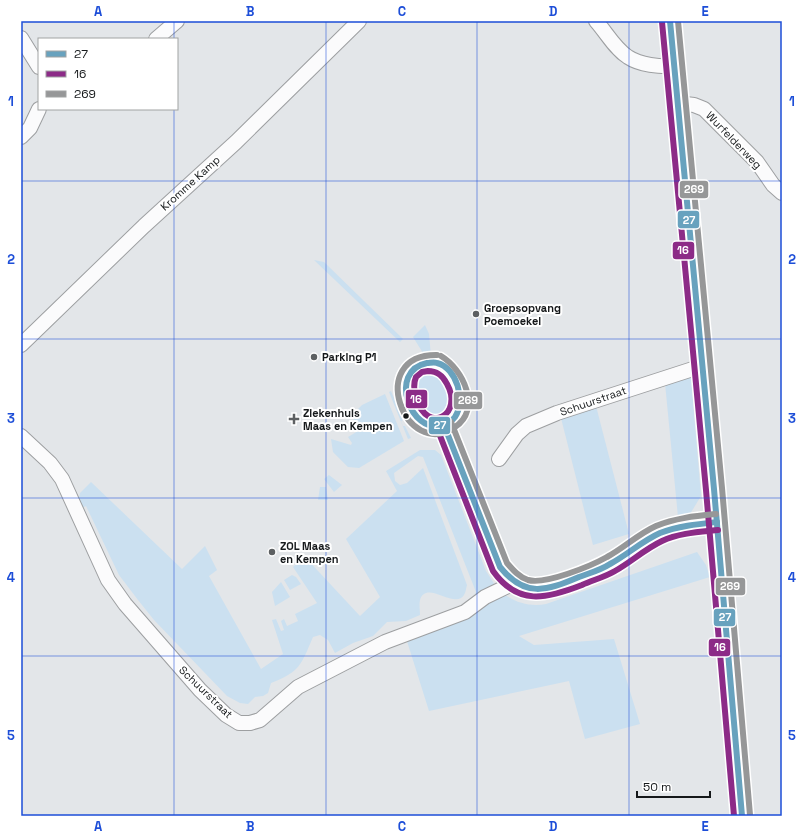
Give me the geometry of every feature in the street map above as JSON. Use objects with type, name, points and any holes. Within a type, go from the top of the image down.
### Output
[{"type":"main road","points":[[670,21],[717,522],[742,816]]},
{"type":"street","points":[[157,38],[177,21]]},
{"type":"street","name":"Kromme Kamp","points":[[21,345],[144,226],[236,142],[359,21]]},
{"type":"street","points":[[596,21],[628,57],[639,62],[666,67],[674,66]]},
{"type":"street","points":[[21,38],[38,65]]},
{"type":"street","name":"Wurfelderweg","points":[[677,103],[694,105],[704,109],[757,162],[774,185],[782,193]]},
{"type":"street","points":[[21,137],[30,128],[39,110]]},
{"type":"street","points":[[432,363],[441,365],[448,370],[453,377],[460,398],[460,408],[456,417],[444,425],[436,427],[425,425],[417,420],[412,412],[405,391],[406,379],[409,372],[420,364],[432,363]]},
{"type":"street","name":"Schuurstraat","points":[[499,459],[516,434],[526,426],[557,413],[702,366]]},
{"type":"street","points":[[444,425],[465,480]]},
{"type":"street","name":"Schuurstraat","points":[[21,436],[50,463],[62,479],[108,580],[125,604],[200,690],[226,715],[239,723],[250,723],[260,720],[298,687],[385,642],[465,612],[485,597],[508,586]]},
{"type":"street","points":[[619,559],[666,531],[686,526],[717,522]]},
{"type":"shaded area","points":[[314,260],[324,262],[403,339],[400,342]]},
{"type":"shaded area","points":[[425,325],[429,334],[431,356],[423,353],[413,337]]},
{"type":"shaded area","points":[[435,368],[450,388],[452,414],[434,424],[418,410],[410,385],[418,371]]},
{"type":"shaded area","points":[[691,377],[701,496],[690,514],[678,517],[665,383]]},
{"type":"shaded area","points":[[391,391],[403,420],[401,421],[403,426],[405,426],[411,438],[408,439],[389,392]]},
{"type":"shaded area","points":[[385,394],[404,441],[359,468],[348,467],[333,452],[331,439],[351,445],[352,443],[348,437],[358,431],[352,415],[362,405]]},
{"type":"shaded area","points":[[596,406],[629,534],[593,545],[561,418]]},
{"type":"shaded area","points":[[420,450],[435,450],[441,455],[486,571],[495,585],[493,589],[465,609],[389,638],[295,685],[260,718],[243,721],[227,713],[183,667],[129,606],[111,580],[78,504],[80,493],[91,482],[182,569],[205,546],[217,570],[209,576],[261,669],[283,654],[272,620],[276,619],[281,631],[284,630],[281,621],[284,619],[287,626],[298,621],[295,614],[317,603],[293,567],[305,557],[360,616],[380,597],[346,539],[397,491],[386,471]],"holes":[[[418,456],[423,457],[476,592],[472,600],[465,606],[403,628],[333,662],[287,687],[263,713],[255,716],[238,716],[230,712],[133,607],[110,572],[82,508],[86,506],[119,575],[154,620],[227,696],[240,703],[248,704],[255,697],[263,696],[268,693],[271,683],[294,671],[302,661],[313,637],[320,635],[328,640],[335,653],[353,643],[373,636],[387,622],[406,621],[420,615],[420,600],[423,594],[428,592],[454,599],[460,599],[464,595],[467,585],[423,468],[407,483],[400,485],[395,481],[394,473]]]},
{"type":"shaded area","points":[[329,475],[342,485],[334,492],[324,479]]},
{"type":"shaded area","points":[[320,487],[326,487],[328,500],[318,500]]},
{"type":"shaded area","points":[[697,552],[706,565],[710,577],[519,636],[534,645],[614,639],[640,724],[585,739],[569,681],[429,711],[406,638],[504,594],[524,604],[546,604]]},
{"type":"shaded area","points":[[292,575],[296,577],[301,584],[290,590],[284,580]]},
{"type":"shaded area","points":[[281,582],[290,597],[275,606],[272,592]]},
{"type":"transit line","name":"27","points":[[670,21],[714,489],[742,816]]},
{"type":"transit line","name":"269","points":[[678,21],[722,488],[750,815]]},
{"type":"transit line","name":"16","points":[[662,22],[706,490],[734,816]]},
{"type":"transit line","name":"269","points":[[437,355],[415,359],[402,371],[398,387],[400,404],[408,419],[421,430],[437,434],[455,427],[463,419],[467,410],[468,400],[462,379],[449,362],[441,356]]},
{"type":"transit line","name":"27","points":[[427,363],[436,363],[444,366],[450,371],[458,386],[460,403],[458,410],[455,417],[444,425],[431,426],[421,421],[413,412],[408,401],[406,389],[408,377],[415,368],[427,363]]},
{"type":"transit line","name":"16","points":[[428,371],[435,372],[442,376],[451,395],[451,404],[448,412],[436,418],[428,416],[421,410],[415,393],[414,385],[416,377],[422,372],[428,371]]},
{"type":"transit line","name":"269","points":[[451,422],[507,563],[514,571],[525,579],[536,581],[545,580],[568,574],[600,561],[649,529],[663,523],[716,514]]},
{"type":"transit line","name":"27","points":[[444,425],[500,567],[518,584],[536,589],[556,586],[607,566],[660,533],[688,526],[717,522]]},
{"type":"transit line","name":"16","points":[[437,428],[493,571],[512,590],[523,595],[545,596],[569,590],[611,573],[650,548],[669,538],[689,533],[718,530]]},
{"type":"place","name":"Groepsopvang Poemoekel","points":[[476,314]]},
{"type":"place","name":"Parking P1","points":[[314,357]]},
{"type":"place","name":"Ziekenhuis Maas en Kempen","points":[[294,419]]},
{"type":"place","name":"ZOL Maas en Kempen","points":[[272,552]]}]
